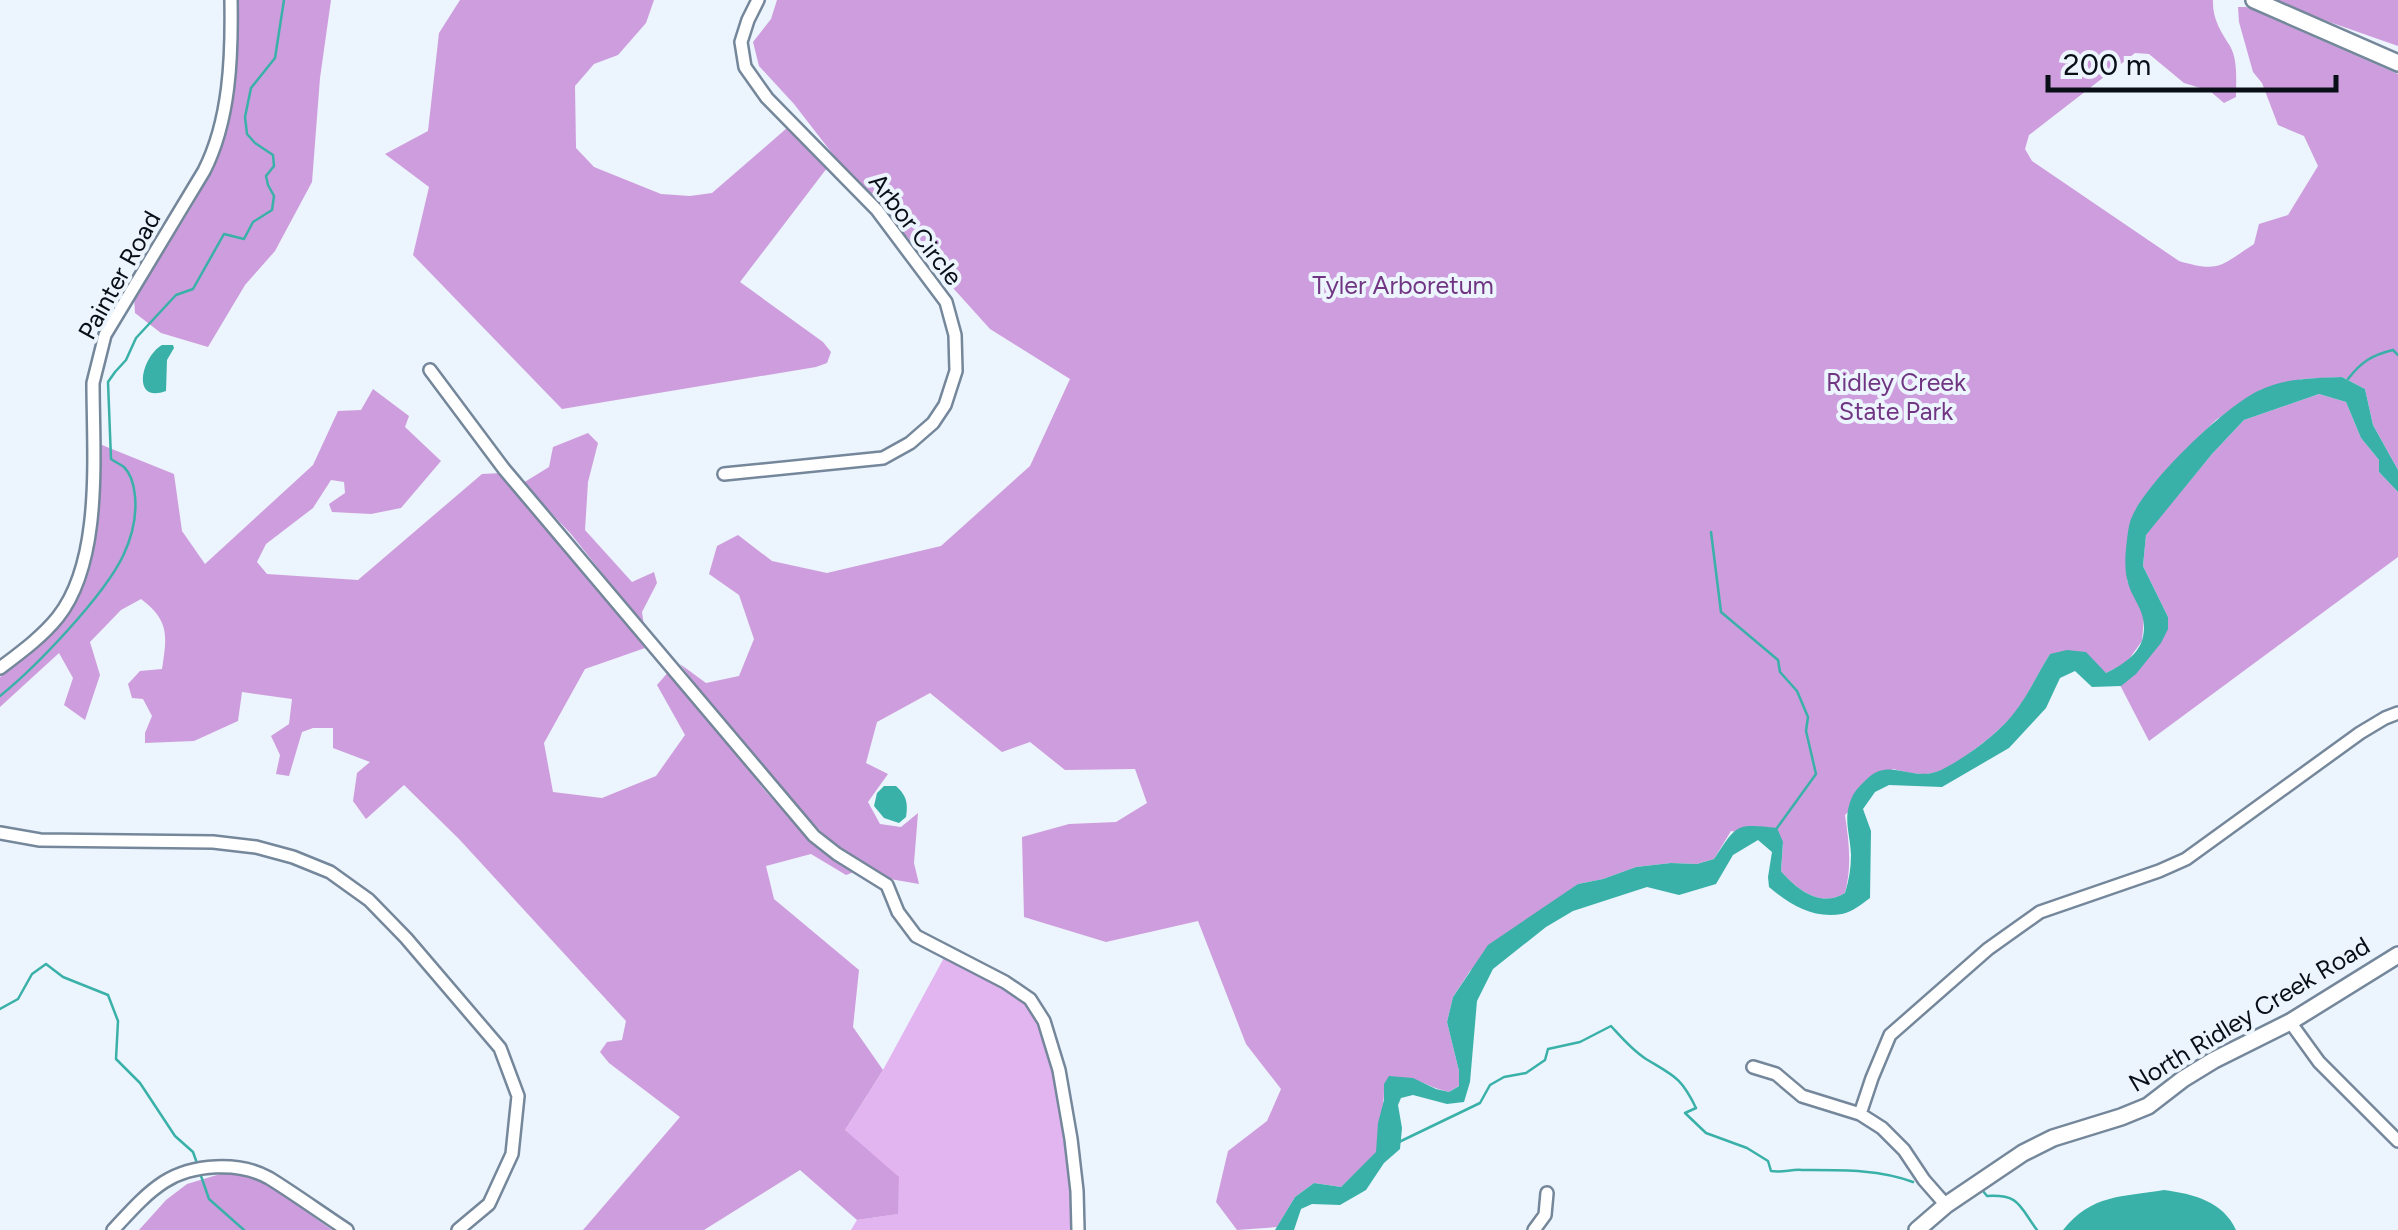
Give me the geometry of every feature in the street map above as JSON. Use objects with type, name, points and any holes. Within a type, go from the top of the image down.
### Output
[{"type":"street","name":"Painter Road","points":[[0,668],[60,616],[89,550],[93,383],[98,360],[105,335],[215,149],[232,42],[231,0]]},
{"type":"street","name":"Arbor Circle","points":[[724,474],[883,458],[910,443],[932,424],[945,404],[956,371],[955,335],[946,302],[878,210],[767,98],[746,66],[741,42],[758,0]]},
{"type":"street","points":[[2254,0],[2398,63]]},
{"type":"street","points":[[430,370],[504,469],[814,836],[887,884],[898,912],[916,936],[1006,982],[1030,999],[1044,1021],[1059,1070],[1073,1156],[1078,1230]]},
{"type":"street","points":[[1860,1114],[1890,1036],[1988,948],[2040,912],[2186,859],[2360,733],[2398,713]]},
{"type":"street","points":[[0,833],[40,840],[256,846],[330,872],[369,900],[500,1048],[518,1096],[512,1154],[488,1204],[458,1230]]},
{"type":"street","name":"North Ridley Creek Road","points":[[1917,1230],[1946,1205],[2023,1153],[2054,1138],[2148,1106],[2214,1060],[2290,1022],[2398,955]]},
{"type":"street","points":[[2290,1022],[2320,1062],[2398,1141]]},
{"type":"street","points":[[1754,1067],[1776,1074],[1802,1096],[1860,1114],[1882,1128],[1946,1205]]},
{"type":"street","points":[[112,1230],[166,1180],[196,1169],[229,1167],[265,1176],[347,1230]]},
{"type":"street","points":[[1534,1230],[1544,1215],[1547,1194]]},
{"type":"shaded area","points":[[162,345],[174,348],[167,360],[166,391],[155,393],[147,391],[143,377],[149,359]]},
{"type":"shaded area","points":[[2342,377],[2365,389],[2373,425],[2398,470],[2398,492],[2379,472],[2379,460],[2361,438],[2346,402],[2319,394],[2244,420],[2146,535],[2143,566],[2168,617],[2168,629],[2161,643],[2121,686],[2092,687],[2075,671],[2060,678],[2046,708],[2009,748],[1942,787],[1889,785],[1875,792],[1863,809],[1871,831],[1870,898],[1842,914],[1812,912],[1794,905],[1769,887],[1772,852],[1758,840],[1733,855],[1716,884],[1679,895],[1647,887],[1573,911],[1493,969],[1477,1001],[1470,1082],[1464,1102],[1447,1104],[1413,1095],[1401,1098],[1400,1149],[1384,1163],[1366,1190],[1340,1205],[1312,1204],[1301,1209],[1294,1230],[1275,1230],[1295,1197],[1314,1183],[1341,1187],[1376,1152],[1384,1084],[1389,1076],[1413,1078],[1449,1092],[1459,1086],[1447,1022],[1453,997],[1488,945],[1578,884],[1636,867],[1697,864],[1714,859],[1733,833],[1752,826],[1777,828],[1783,842],[1781,871],[1794,885],[1818,898],[1845,893],[1851,860],[1848,811],[1860,786],[1876,772],[1931,773],[1970,752],[2014,713],[2050,654],[2067,650],[2086,652],[2106,673],[2129,659],[2141,643],[2144,628],[2126,576],[2125,556],[2131,519],[2152,486],[2207,428],[2260,390],[2290,381]]},
{"type":"shaded area","points":[[884,786],[896,786],[905,797],[906,817],[899,823],[884,818],[874,806],[877,793]]},
{"type":"shaded area","points":[[946,954],[1018,994],[1042,1028],[1056,1069],[1074,1193],[1073,1230],[851,1230],[857,1220],[897,1214],[845,1130],[883,1070]]},
{"type":"shaded area","points":[[2164,1190],[2215,1206],[2236,1230],[2063,1230],[2097,1203]]},
{"type":"green space","points":[[237,0],[331,0],[312,182],[275,251],[245,285],[208,347],[161,333],[135,313],[134,297],[190,209],[224,138],[235,58]]},
{"type":"green space","points":[[460,0],[654,0],[646,23],[618,55],[594,64],[575,86],[576,148],[594,167],[661,194],[712,193],[787,128],[827,168],[740,282],[823,342],[831,352],[827,363],[562,409],[413,255],[429,187],[385,154],[428,131],[439,33]]},
{"type":"green space","points":[[777,0],[2213,0],[2216,19],[2234,58],[2236,97],[2224,103],[2210,91],[2184,83],[2149,54],[2135,53],[2029,135],[2025,149],[2032,161],[2179,261],[2203,267],[2226,262],[2254,244],[2259,224],[2288,215],[2318,166],[2304,136],[2278,125],[2262,83],[2253,72],[2239,22],[2238,7],[2246,7],[2398,74],[2398,470],[2373,425],[2365,389],[2342,377],[2302,379],[2260,390],[2216,420],[2149,492],[2127,580],[2144,616],[2142,641],[2127,662],[2106,673],[2050,654],[2014,714],[1968,754],[1933,773],[1893,769],[1845,815],[1849,873],[1845,893],[1836,897],[1810,895],[1787,878],[1781,871],[1783,842],[1731,831],[1714,859],[1697,864],[1636,867],[1578,884],[1470,971],[1453,997],[1447,1022],[1460,1085],[1449,1092],[1411,1079],[1384,1084],[1377,1152],[1341,1187],[1314,1183],[1295,1197],[1277,1227],[1237,1230],[1216,1202],[1228,1151],[1267,1121],[1281,1089],[1246,1044],[1198,921],[1106,942],[1024,917],[1022,837],[1069,824],[1116,822],[1147,803],[1135,769],[1065,770],[1030,742],[1002,752],[930,693],[877,722],[866,763],[888,774],[868,802],[880,824],[901,827],[918,813],[914,863],[919,884],[890,879],[836,847],[719,715],[680,664],[706,683],[739,676],[754,639],[739,595],[709,574],[717,546],[738,535],[772,561],[827,573],[941,546],[1030,466],[1070,379],[990,329],[759,66],[753,42],[771,19]]},
{"type":"green space","points":[[2270,0],[2398,0],[2398,46],[2281,5]]},
{"type":"green space","points":[[373,389],[409,416],[405,427],[441,461],[401,508],[371,514],[332,512],[329,504],[345,493],[344,482],[331,480],[313,508],[266,544],[257,562],[267,574],[358,580],[482,474],[502,473],[645,648],[585,669],[544,743],[553,792],[602,798],[656,776],[685,735],[657,685],[670,670],[806,837],[854,872],[846,875],[811,854],[766,866],[774,899],[859,970],[853,1027],[883,1070],[845,1130],[899,1177],[898,1214],[857,1220],[800,1170],[704,1230],[583,1230],[680,1117],[609,1063],[600,1052],[607,1042],[622,1040],[626,1021],[459,839],[404,785],[366,819],[353,801],[357,773],[370,762],[333,748],[333,728],[302,732],[289,776],[276,774],[280,755],[271,736],[289,724],[292,699],[242,692],[238,721],[194,741],[145,743],[152,716],[143,699],[132,698],[128,684],[140,671],[162,669],[165,638],[162,622],[141,599],[121,610],[90,642],[100,675],[85,720],[64,705],[73,678],[59,653],[0,707],[0,677],[57,629],[86,580],[96,535],[97,443],[174,474],[182,531],[205,564],[313,465],[338,411],[361,410]]},
{"type":"green space","points":[[2319,394],[2346,402],[2361,438],[2379,460],[2379,472],[2398,492],[2398,557],[2149,741],[2120,685],[2168,617],[2143,566],[2146,534],[2244,420]]},
{"type":"green space","points":[[588,433],[598,443],[588,482],[585,530],[632,582],[654,572],[657,583],[642,612],[644,626],[571,534],[523,483],[549,467],[553,447]]},
{"type":"green space","points":[[227,1172],[263,1181],[332,1230],[139,1230],[187,1184]]},
{"type":"waterway","points":[[0,696],[85,611],[113,573],[129,542],[135,492],[127,470],[111,459],[108,382],[126,360],[136,338],[176,295],[193,289],[224,234],[244,239],[253,222],[272,210],[274,196],[266,176],[274,166],[273,155],[247,134],[245,117],[251,88],[275,58],[284,0]]},
{"type":"waterway","points":[[2348,379],[2373,357],[2393,350],[2398,355]]},
{"type":"waterway","points":[[1711,532],[1721,612],[1778,660],[1780,672],[1797,691],[1808,717],[1806,731],[1816,774],[1777,828]]},
{"type":"waterway","points":[[0,1009],[18,999],[32,974],[46,964],[63,977],[108,995],[118,1021],[116,1059],[140,1083],[175,1136],[193,1152],[198,1166]]},
{"type":"waterway","points":[[1399,1142],[1480,1103],[1490,1085],[1504,1077],[1526,1073],[1545,1060],[1548,1049],[1580,1042],[1611,1026],[1636,1052],[1681,1083],[1696,1108],[1685,1113],[1706,1133],[1747,1148],[1768,1161],[1771,1171],[1859,1171],[1913,1182]]},
{"type":"waterway","points":[[200,1173],[209,1199],[244,1230]]},
{"type":"waterway","points":[[1983,1191],[1987,1196],[2013,1200],[2037,1230]]},
{"type":"park label","name":"Tyler Arboretum","points":[[1403,285]]},
{"type":"park label","name":"Ridley Creek State Park","points":[[1896,396]]}]
